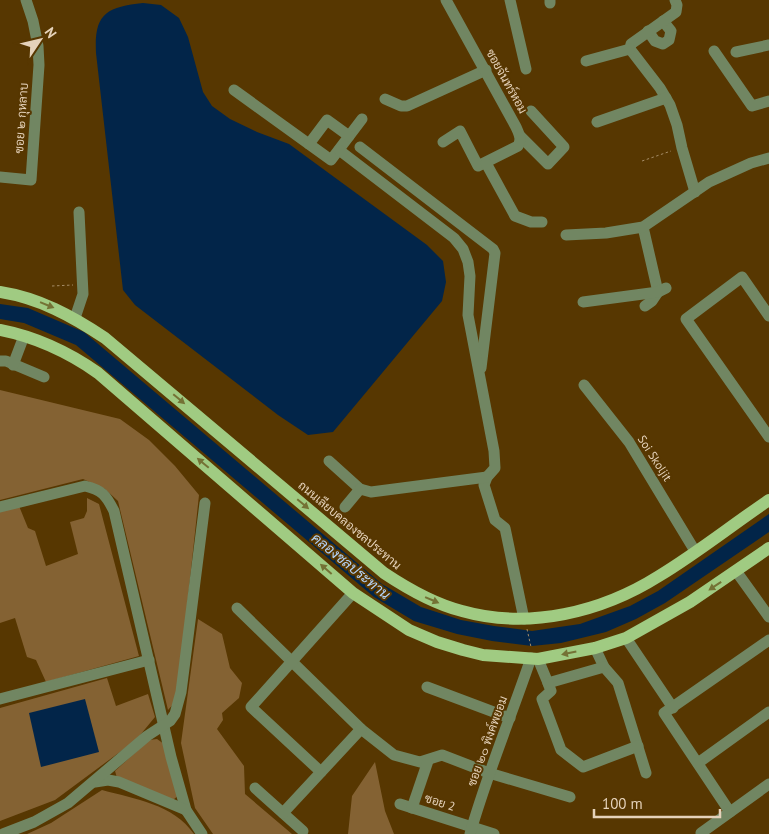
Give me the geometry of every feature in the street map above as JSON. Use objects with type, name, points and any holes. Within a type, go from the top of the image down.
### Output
[{"type":"main road","name":"ถนนเลียบคลองชลประทาน","points":[[0,292],[45,304],[75,318],[105,338],[392,578],[431,600],[462,612],[525,624],[580,611],[608,601],[659,576],[769,500]]},
{"type":"main road","points":[[0,330],[24,336],[63,351],[98,373],[353,593],[409,630],[437,642],[483,655],[533,654],[595,648],[626,638],[690,602],[769,548]]},
{"type":"street","name":"ซอย ๒ กุหลาบ","points":[[0,177],[31,180],[39,66],[38,46],[26,0]]},
{"type":"street","name":"ซอยจันทร์หอม","points":[[446,0],[486,70],[520,136],[548,164],[564,147],[531,111]]},
{"type":"street","points":[[510,0],[526,70]]},
{"type":"street","points":[[630,49],[631,44],[676,12],[677,5],[675,0]]},
{"type":"street","points":[[648,31],[655,41],[663,44],[669,40],[671,32],[663,20]]},
{"type":"street","points":[[736,52],[769,45]]},
{"type":"street","points":[[586,61],[630,49]]},
{"type":"street","points":[[630,49],[666,98],[677,125],[695,192]]},
{"type":"street","points":[[714,51],[752,106],[769,101]]},
{"type":"street","points":[[384,99],[401,106],[406,106],[486,70]]},
{"type":"street","points":[[234,90],[331,160],[362,119]]},
{"type":"street","points":[[597,122],[666,98]]},
{"type":"street","points":[[309,144],[327,120],[349,136]]},
{"type":"street","points":[[443,142],[460,131],[478,166],[518,146],[520,136]]},
{"type":"street","points":[[360,147],[493,249],[495,253],[480,378]]},
{"type":"street","points":[[339,150],[444,229],[463,249],[468,262],[470,276],[468,315],[494,451],[495,468],[487,477],[484,485],[494,520],[505,528],[525,624]]},
{"type":"street","points":[[566,235],[606,233],[643,226],[727,173],[769,158]]},
{"type":"street","points":[[486,163],[515,216],[531,222],[542,222]]},
{"type":"street","points":[[75,318],[83,294],[79,212]]},
{"type":"street","points":[[643,226],[662,290]]},
{"type":"street","points":[[769,316],[742,277],[686,319],[769,438]]},
{"type":"street","points":[[583,302],[662,290]]},
{"type":"street","points":[[645,306],[662,290]]},
{"type":"street","points":[[14,365],[24,336]]},
{"type":"street","points":[[0,361],[44,377]]},
{"type":"street","name":"Soi Skoljit","points":[[584,385],[628,442],[696,551]]},
{"type":"street","points":[[329,461],[360,488],[371,492],[487,477]]},
{"type":"street","points":[[0,507],[85,486],[96,489],[107,497],[114,511],[163,726],[186,810],[202,834]]},
{"type":"street","points":[[345,507],[360,488]]},
{"type":"street","points":[[3,834],[34,822],[68,803],[147,736],[170,721],[175,714],[181,692],[205,503]]},
{"type":"street","points":[[736,571],[769,617]]},
{"type":"street","points":[[320,772],[251,707],[353,593]]},
{"type":"street","points":[[237,608],[361,729],[394,754],[420,762],[442,755],[489,773],[570,797]]},
{"type":"street","points":[[626,638],[673,708]]},
{"type":"street","points":[[730,812],[664,713],[769,640]]},
{"type":"street","points":[[595,648],[604,667],[618,683],[646,773]]},
{"type":"street","points":[[533,654],[551,691],[542,699],[561,750],[583,767],[638,746]]},
{"type":"street","name":"ซอย ๒๐ พิงค์พยอม","points":[[471,831],[489,773],[533,654]]},
{"type":"street","points":[[0,698],[149,660]]},
{"type":"street","points":[[548,683],[604,667]]},
{"type":"street","points":[[427,686],[510,718]]},
{"type":"street","points":[[698,763],[769,712]]},
{"type":"street","points":[[283,813],[361,729]]},
{"type":"street","points":[[412,808],[428,761]]},
{"type":"street","points":[[95,782],[108,780],[119,782],[186,810]]},
{"type":"street","points":[[701,833],[769,784]]},
{"type":"street","points":[[254,788],[303,831]]},
{"type":"street","name":"ซอย 2","points":[[400,804],[471,831],[494,834]]},
{"type":"path","points":[[642,161],[682,148]]},
{"type":"path","points":[[52,286],[83,285]]},
{"type":"path","points":[[525,624],[533,654]]},
{"type":"shaded area","points":[[0,390],[120,419],[149,440],[175,466],[199,495],[177,700],[168,710],[118,501],[105,489],[83,479],[0,500]]},
{"type":"shaded area","points":[[87,498],[99,504],[139,656],[46,682],[36,660],[27,657],[15,618],[0,623],[0,511],[19,506],[28,528],[35,531],[46,566],[78,554],[70,522],[84,518],[87,511]]},
{"type":"shaded area","points":[[198,619],[222,634],[230,668],[242,683],[239,698],[222,713],[223,720],[217,729],[244,766],[245,794],[292,834],[213,834],[195,808],[181,743]]},
{"type":"shaded area","points":[[107,678],[116,706],[148,694],[155,717],[136,740],[55,800],[0,821],[0,708]]},
{"type":"shaded area","points":[[157,739],[164,744],[179,795],[173,800],[117,778],[115,771],[149,740]]},
{"type":"shaded area","points":[[375,762],[385,811],[394,834],[348,834],[352,796]]},
{"type":"shaded area","points":[[102,790],[140,800],[164,809],[185,824],[194,834],[27,834],[51,823]]},
{"type":"water","points":[[143,3],[161,5],[179,18],[188,37],[203,92],[212,106],[230,119],[289,144],[427,245],[443,261],[446,282],[442,301],[333,432],[308,435],[278,415],[135,305],[123,290],[96,40],[100,21],[111,10]]},
{"type":"water","name":"คลองชลประทาน","points":[[0,304],[28,308],[84,332],[382,584],[421,607],[461,620],[532,631],[580,624],[630,606],[658,591],[769,514],[769,532],[665,603],[636,619],[606,632],[561,643],[532,646],[457,634],[414,621],[374,597],[76,345],[24,323],[0,319]]},
{"type":"water","points":[[85,699],[99,752],[41,767],[29,713]]}]
